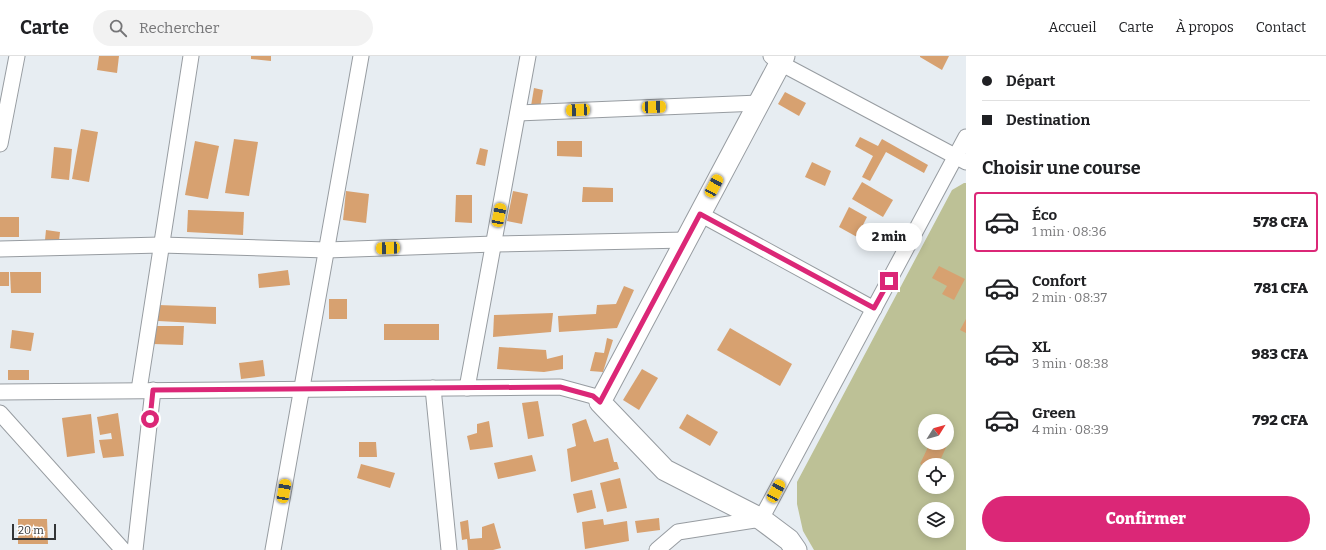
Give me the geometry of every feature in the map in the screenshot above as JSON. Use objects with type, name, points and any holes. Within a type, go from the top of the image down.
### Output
[{"type":"street","points":[[0,144],[17,56]]},
{"type":"street","points":[[135,550],[146,390],[161,245],[191,56]]},
{"type":"street","points":[[273,550],[361,56]]},
{"type":"street","points":[[467,388],[528,56]]},
{"type":"street","points":[[600,402],[759,103],[778,58],[961,159]]},
{"type":"street","points":[[518,113],[759,103]]},
{"type":"street","points":[[761,519],[874,308],[961,159],[966,137]]},
{"type":"street","points":[[700,214],[874,308]]},
{"type":"street","points":[[0,249],[161,245],[327,250],[494,244],[686,240]]},
{"type":"street","points":[[0,392],[560,387],[593,396],[665,470],[761,519],[789,540],[796,550]]},
{"type":"street","points":[[433,388],[449,550]]},
{"type":"street","points":[[0,413],[123,550]]},
{"type":"street","points":[[657,550],[678,532],[761,519]]},
{"type":"green space","points":[[966,183],[966,550],[814,550],[803,531],[797,504],[797,482],[952,190]]},
{"type":"building","points":[[99,56],[119,56],[117,73],[97,70]]},
{"type":"building","points":[[251,56],[271,56],[271,61],[251,59]]},
{"type":"building","points":[[920,56],[949,56],[942,70]]},
{"type":"building","points":[[534,88],[543,90],[540,108],[531,106]]},
{"type":"building","points":[[785,92],[806,103],[799,116],[778,104]]},
{"type":"building","points":[[81,129],[98,132],[89,182],[72,179]]},
{"type":"building","points":[[860,137],[878,146],[882,139],[928,165],[924,173],[886,152],[870,181],[862,177],[873,156],[855,146]]},
{"type":"building","points":[[234,139],[258,142],[249,196],[225,193]]},
{"type":"building","points":[[195,141],[219,146],[208,199],[185,195]]},
{"type":"building","points":[[557,141],[582,141],[582,157],[557,156]]},
{"type":"building","points":[[54,147],[72,149],[69,180],[51,178]]},
{"type":"building","points":[[480,148],[488,150],[485,166],[476,164]]},
{"type":"building","points":[[812,162],[831,171],[825,186],[805,177]]},
{"type":"building","points":[[862,182],[893,200],[883,217],[852,199]]},
{"type":"building","points":[[583,187],[613,188],[613,202],[582,202]]},
{"type":"building","points":[[346,191],[369,194],[366,223],[343,220]]},
{"type":"building","points":[[513,191],[528,194],[522,224],[507,221]]},
{"type":"building","points":[[456,195],[472,195],[472,223],[455,222]]},
{"type":"building","points":[[849,207],[867,217],[857,237],[839,227]]},
{"type":"building","points":[[188,210],[244,212],[243,235],[187,232]]},
{"type":"building","points":[[0,217],[19,217],[19,237],[0,237]]},
{"type":"building","points":[[46,230],[60,232],[59,241],[45,240]]},
{"type":"building","points":[[939,266],[965,279],[954,300],[942,294],[947,286],[932,278]]},
{"type":"building","points":[[288,270],[290,285],[259,288],[258,274]]},
{"type":"building","points":[[0,272],[9,272],[9,286],[0,286]]},
{"type":"building","points":[[10,272],[41,272],[41,293],[11,293]]},
{"type":"building","points":[[624,286],[634,290],[617,328],[559,332],[558,316],[596,314],[597,305],[616,304]]},
{"type":"building","points":[[329,299],[347,299],[347,319],[329,319]]},
{"type":"building","points":[[158,305],[216,307],[216,324],[158,321]]},
{"type":"building","points":[[553,313],[551,332],[493,337],[494,315]]},
{"type":"building","points":[[966,319],[966,333],[960,330]]},
{"type":"building","points":[[384,324],[439,324],[439,340],[384,340]]},
{"type":"building","points":[[153,326],[184,326],[183,345],[153,344]]},
{"type":"building","points":[[730,328],[792,364],[780,386],[717,350]]},
{"type":"building","points":[[12,330],[34,333],[31,351],[10,348]]},
{"type":"building","points":[[607,338],[613,340],[603,372],[590,371],[595,352],[604,353]]},
{"type":"building","points":[[499,347],[546,350],[547,359],[563,355],[563,369],[544,372],[497,369]]},
{"type":"building","points":[[263,360],[265,376],[241,379],[239,363]]},
{"type":"building","points":[[642,369],[658,378],[639,410],[623,400]]},
{"type":"building","points":[[8,370],[29,370],[29,380],[8,380]]},
{"type":"building","points":[[538,401],[544,436],[528,439],[522,403]]},
{"type":"building","points":[[118,413],[124,456],[103,458],[99,440],[112,439],[111,433],[100,435],[97,417]]},
{"type":"building","points":[[91,414],[95,453],[67,457],[62,418]]},
{"type":"building","points":[[687,414],[718,432],[710,446],[679,428]]},
{"type":"building","points":[[586,419],[594,442],[608,438],[614,462],[617,462],[619,469],[571,482],[567,449],[576,446],[572,424]]},
{"type":"building","points":[[489,421],[493,447],[470,450],[467,436],[477,433],[477,424]]},
{"type":"building","points":[[359,442],[376,442],[377,457],[359,457]]},
{"type":"building","points":[[927,450],[945,450],[941,458],[923,458]]},
{"type":"building","points":[[532,455],[536,471],[498,479],[494,463]]},
{"type":"building","points":[[361,464],[395,473],[390,488],[357,478]]},
{"type":"building","points":[[620,478],[627,508],[607,512],[600,483]]},
{"type":"building","points":[[592,490],[596,508],[577,513],[573,494]]},
{"type":"building","points":[[659,518],[660,530],[637,533],[635,521]]},
{"type":"building","points":[[18,519],[47,519],[48,544],[18,544]]},
{"type":"building","points":[[603,519],[604,525],[627,521],[629,541],[585,549],[582,522]]},
{"type":"building","points":[[468,520],[470,539],[482,538],[482,527],[494,523],[501,548],[493,550],[468,550],[467,539],[462,540],[460,522]]},
{"type":"route","points":[[150,419],[153,390],[560,387],[593,396],[600,402],[700,214],[874,308],[889,281]]}]
